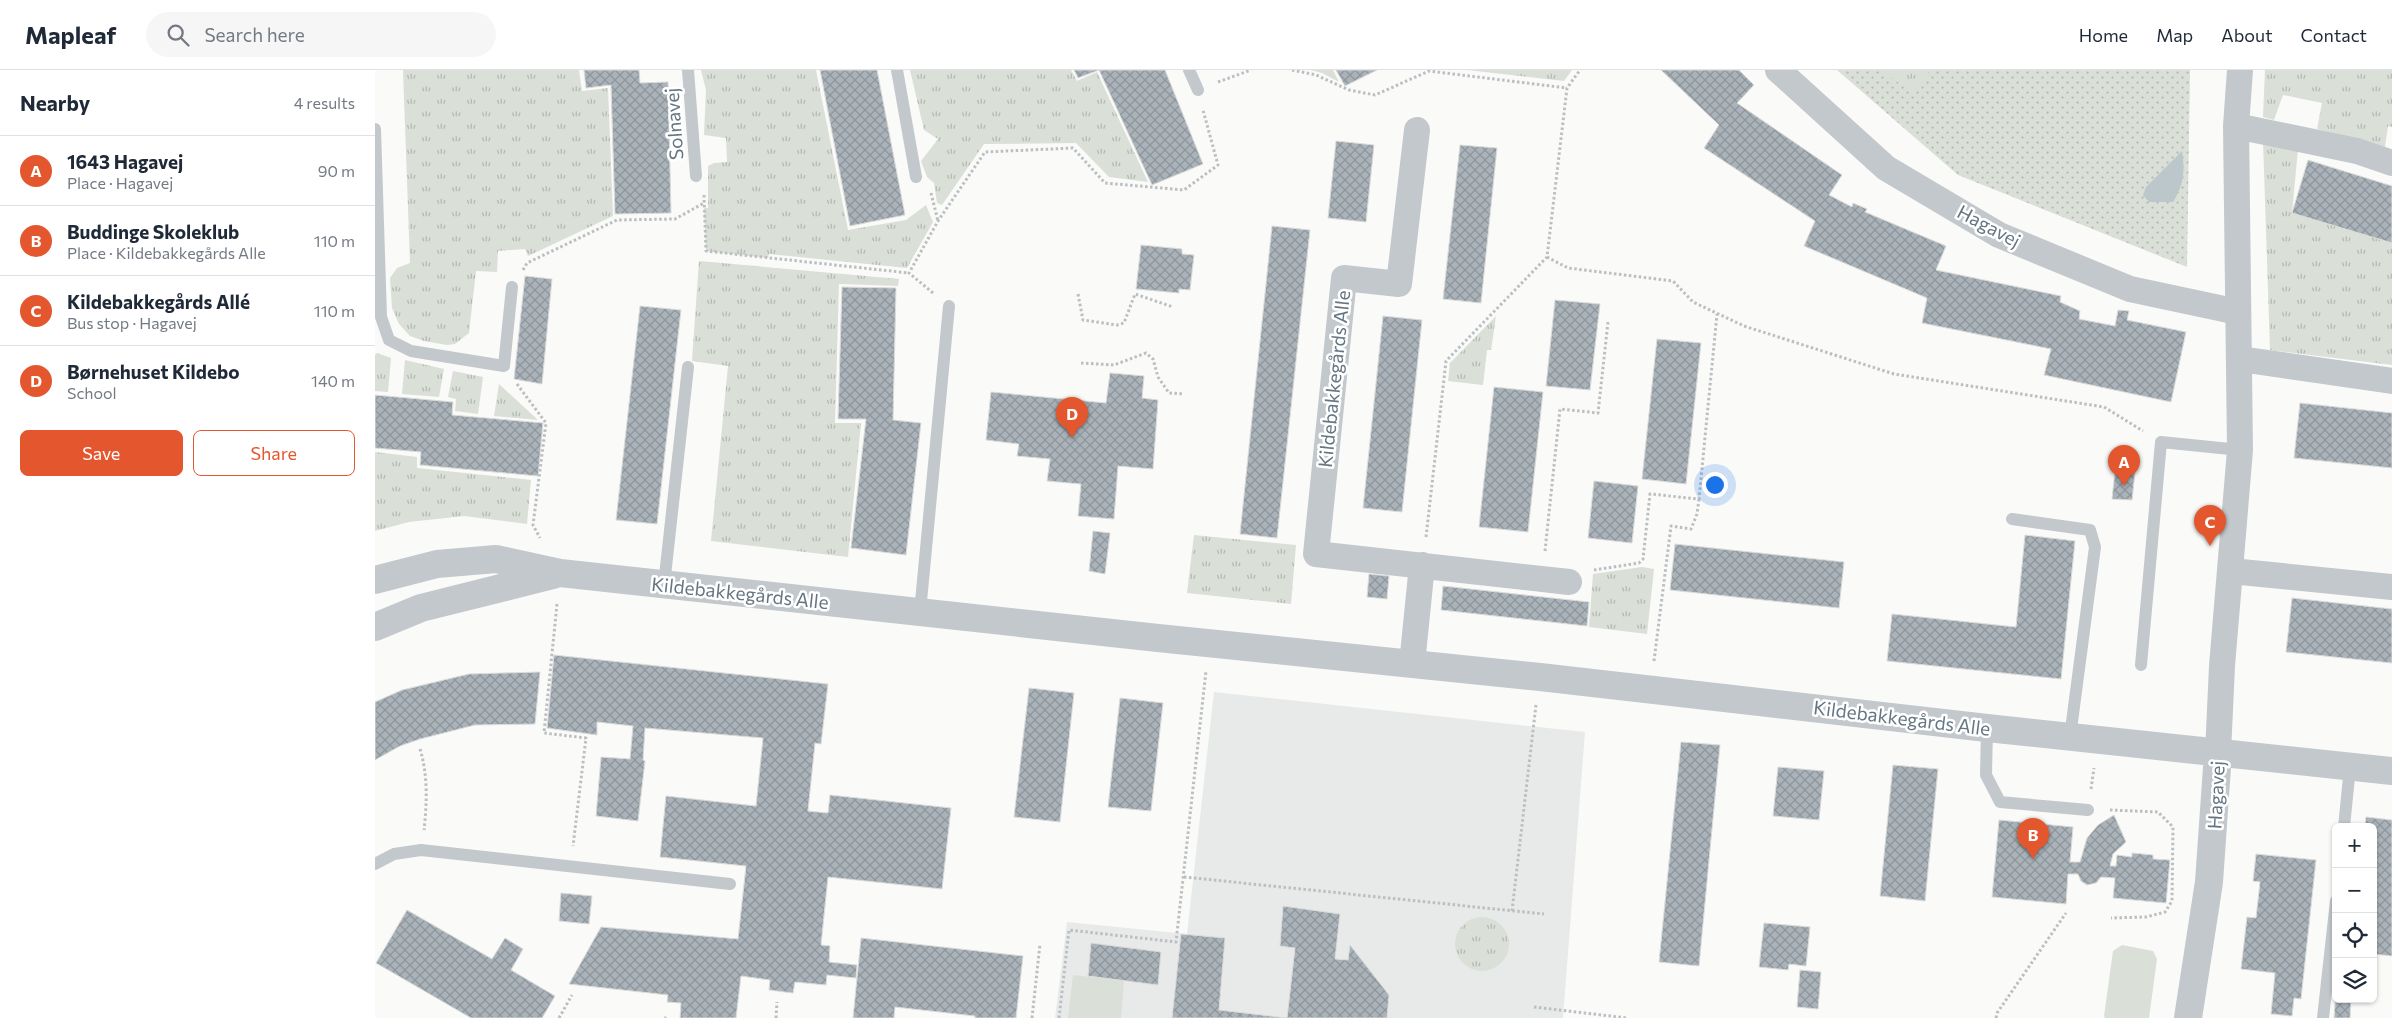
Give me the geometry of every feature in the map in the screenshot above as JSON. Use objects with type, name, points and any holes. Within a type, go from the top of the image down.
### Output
[{"type":"street","name":"Hagavej","points":[[1778,70],[1886,168],[1999,235],[2130,289],[2238,312]]},
{"type":"street","name":"Hagavej","points":[[2188,1018],[2209,882],[2222,666],[2240,450],[2236,126],[2240,70]]},
{"type":"street","points":[[2236,126],[2357,151],[2392,163]]},
{"type":"street","name":"Kildebakkegårds Alle","points":[[1417,130],[1399,284],[1344,278],[1316,554],[1569,582]]},
{"type":"street","points":[[2240,359],[2392,381]]},
{"type":"street","name":"Kildebakkegårds Alle","points":[[375,580],[437,564],[496,559],[560,574],[1651,689],[1987,728],[2392,771]]},
{"type":"street","points":[[1412,664],[1423,565]]},
{"type":"street","points":[[2231,571],[2392,587]]},
{"type":"street","name":"Kildebakkegårds Alle","points":[[375,627],[421,608],[560,574]]},
{"type":"lane","name":"Solnavej","points":[[687,70],[690,82],[696,176]]},
{"type":"lane","points":[[897,70],[916,177]]},
{"type":"lane","points":[[1189,70],[1198,90]]},
{"type":"lane","points":[[375,129],[381,317],[389,340],[411,351],[504,366],[513,287]]},
{"type":"lane","points":[[920,612],[949,306]]},
{"type":"lane","points":[[664,585],[688,367]]},
{"type":"lane","points":[[2141,665],[2161,442],[2240,450]]},
{"type":"lane","points":[[2012,519],[2090,530],[2095,547],[2070,737]]},
{"type":"lane","points":[[1987,728],[1986,775],[2000,802],[2088,810]]},
{"type":"lane","points":[[2344,823],[2350,767]]},
{"type":"lane","points":[[375,864],[393,854],[421,850],[729,884]]},
{"type":"lane","points":[[2323,1018],[2335,913]]},
{"type":"path","points":[[909,273],[938,221],[985,152],[1073,148],[1105,183],[1183,190],[1218,165],[1198,90],[1251,70]]},
{"type":"path","points":[[1292,70],[1316,75],[1349,90],[1375,95],[1429,71],[1567,88]]},
{"type":"path","points":[[1423,565],[1446,361],[1547,256],[1567,88],[1580,70]]},
{"type":"path","points":[[696,176],[704,188],[706,251],[909,273],[949,306]]},
{"type":"path","points":[[916,177],[929,185],[938,221]]},
{"type":"path","points":[[513,287],[527,263],[617,220],[675,219],[704,203]]},
{"type":"path","points":[[1547,256],[1568,268],[1673,280],[1693,302],[1744,326],[1894,374],[2104,407],[2161,442]]},
{"type":"path","points":[[1078,294],[1083,320],[1117,325],[1125,323],[1135,294],[1173,307]]},
{"type":"path","points":[[1651,689],[1671,526],[1691,528],[1697,514],[1717,314]]},
{"type":"path","points":[[1542,579],[1560,409],[1598,413],[1608,322]]},
{"type":"path","points":[[1081,363],[1113,365],[1146,353],[1153,359],[1158,377],[1169,393],[1183,394]]},
{"type":"path","points":[[504,366],[546,423],[533,526],[560,574],[543,733],[586,738],[571,866]]},
{"type":"path","points":[[1569,582],[1583,583],[1584,571],[1639,563],[1643,559],[1650,494],[1699,499]]},
{"type":"path","points":[[1059,1018],[1069,930],[1176,942],[1209,643]]},
{"type":"path","points":[[1512,911],[1534,722]]},
{"type":"path","points":[[420,749],[425,767],[427,809],[421,850]]},
{"type":"path","points":[[2088,810],[2158,812],[2173,827],[2172,901],[2165,912],[2146,917],[2111,918]]},
{"type":"path","points":[[1183,877],[1544,914]]},
{"type":"path","points":[[1996,1018],[1997,1013],[2067,913]]},
{"type":"path","points":[[1032,1018],[1040,944]]},
{"type":"path","points":[[559,1018],[572,995]]},
{"type":"path","points":[[775,1018],[777,1002]]},
{"type":"path","points":[[1534,1007],[1627,1018]]},
{"type":"shaded area","points":[[2182,151],[2183,177],[2173,202],[2149,202],[2143,195],[2146,187]]},
{"type":"shaded area","points":[[1214,692],[1585,732],[1563,1018],[1055,1018],[1067,922],[1187,934]]},
{"type":"green space","points":[[403,70],[579,70],[582,91],[608,88],[613,216],[528,256],[525,249],[498,251],[497,272],[476,271],[469,333],[455,344],[447,345],[424,341],[410,336],[399,324],[392,308],[390,278],[397,268],[410,263]]},
{"type":"green space","points":[[701,70],[816,70],[848,230],[906,220],[926,205],[933,222],[907,268],[769,254],[768,258],[706,251],[704,208],[708,208],[708,166],[714,163],[727,162],[726,138],[704,135],[706,90]]},
{"type":"green space","points":[[910,70],[1071,70],[1077,81],[1097,72],[1148,182],[1109,177],[1076,143],[984,144],[942,205],[937,203],[934,183],[927,177],[921,161],[938,139],[924,130]]},
{"type":"green space","points":[[1311,70],[1333,70],[1339,82],[1322,73]]},
{"type":"green space","points":[[1468,70],[1572,70],[1564,81]]},
{"type":"green space","points":[[1837,70],[2190,70],[2187,267],[1958,175]]},
{"type":"green space","points":[[1881,70],[1930,70],[1914,94]]},
{"type":"green space","points":[[2265,70],[2392,70],[2392,127],[2388,126],[2385,147],[2317,129],[2322,103],[2283,95],[2274,120],[2263,117]]},
{"type":"green space","points":[[2263,141],[2298,149],[2292,213],[2392,243],[2392,365],[2270,350]]},
{"type":"green space","points":[[699,261],[899,279],[898,286],[839,284],[835,423],[861,423],[848,557],[711,541],[728,366],[692,361]]},
{"type":"green space","points":[[1496,316],[1491,350],[1487,350],[1483,385],[1448,381],[1450,363]]},
{"type":"green space","points":[[377,353],[391,358],[388,392],[375,391],[375,355]]},
{"type":"green space","points":[[405,360],[444,369],[439,397],[402,394]]},
{"type":"green space","points":[[453,371],[483,377],[478,414],[455,411],[456,399],[448,397]]},
{"type":"green space","points":[[499,384],[538,420],[494,416]]},
{"type":"green space","points":[[375,452],[417,457],[417,468],[531,480],[527,524],[464,516],[409,522],[375,531]]},
{"type":"green space","points":[[1194,535],[1296,545],[1291,604],[1187,593]]},
{"type":"green space","points":[[1642,567],[1654,569],[1647,634],[1589,627],[1593,574]]},
{"type":"green space","points":[[1482,917],[1492,919],[1501,925],[1507,934],[1509,944],[1507,954],[1501,963],[1492,969],[1482,971],[1472,969],[1463,963],[1457,954],[1455,944],[1457,934],[1463,925],[1472,919]]},
{"type":"green space","points":[[2122,945],[2153,951],[2157,959],[2149,1018],[2105,1018],[2104,1016],[2113,951]]},
{"type":"green space","points":[[1073,975],[1124,981],[1121,1018],[1068,1018]]},
{"type":"building","points":[[584,70],[639,70],[640,83],[668,82],[671,213],[615,214],[611,85],[586,88]]},
{"type":"building","points":[[820,70],[877,70],[905,215],[850,226]]},
{"type":"building","points":[[1074,70],[1099,70],[1078,78]]},
{"type":"building","points":[[1099,70],[1165,70],[1203,164],[1152,185]]},
{"type":"building","points":[[1336,70],[1377,70],[1345,86]]},
{"type":"building","points":[[1661,70],[1739,70],[1754,85],[1737,103],[1842,175],[1829,195],[1852,207],[1853,203],[1867,209],[1865,212],[1946,246],[1936,270],[2061,296],[2060,302],[2080,311],[2079,319],[2115,326],[2118,310],[2129,311],[2127,320],[2186,332],[2171,402],[2044,375],[2051,349],[1922,323],[1927,298],[1804,246],[1815,221],[1704,148],[1719,125]]},
{"type":"building","points":[[1336,141],[1374,145],[1366,222],[1328,218]]},
{"type":"building","points":[[1460,145],[1497,148],[1481,303],[1443,299]]},
{"type":"building","points":[[2308,160],[2392,186],[2392,243],[2292,213]]},
{"type":"building","points":[[1272,226],[1310,230],[1277,538],[1240,534]]},
{"type":"building","points":[[1141,245],[1182,249],[1182,254],[1194,255],[1190,290],[1179,289],[1179,293],[1136,289]]},
{"type":"building","points":[[525,276],[552,279],[542,384],[514,379]]},
{"type":"building","points":[[842,287],[896,288],[893,420],[921,423],[906,555],[851,548],[866,419],[838,419]]},
{"type":"building","points":[[1555,300],[1600,304],[1590,390],[1546,386]]},
{"type":"building","points":[[640,306],[681,310],[657,524],[616,520]]},
{"type":"building","points":[[1383,316],[1422,320],[1402,512],[1363,508]]},
{"type":"building","points":[[1657,339],[1701,343],[1686,484],[1642,479]]},
{"type":"building","points":[[1110,373],[1144,376],[1142,398],[1158,400],[1153,469],[1118,466],[1114,519],[1078,516],[1081,484],[1047,481],[1050,459],[1017,456],[1019,444],[986,440],[991,392],[1106,403]]},
{"type":"building","points":[[1494,387],[1543,392],[1528,532],[1479,527]]},
{"type":"building","points":[[375,395],[453,402],[452,415],[543,423],[538,476],[420,465],[421,452],[375,448]]},
{"type":"building","points":[[2300,403],[2392,413],[2392,468],[2294,458]]},
{"type":"building","points":[[2115,471],[2135,472],[2132,500],[2112,499]]},
{"type":"building","points":[[1594,481],[1638,486],[1632,543],[1588,538]]},
{"type":"building","points":[[1093,531],[1110,533],[1105,574],[1089,571]]},
{"type":"building","points":[[2025,535],[2075,541],[2061,679],[1887,661],[1892,614],[2016,627]]},
{"type":"building","points":[[1675,544],[1844,562],[1839,608],[1670,590]]},
{"type":"building","points":[[1369,574],[1389,576],[1387,599],[1367,597]]},
{"type":"building","points":[[1443,586],[1589,602],[1587,626],[1441,610]]},
{"type":"building","points":[[2292,598],[2392,609],[2392,663],[2286,652]]},
{"type":"building","points":[[554,655],[828,684],[821,744],[815,743],[808,811],[828,813],[830,795],[951,808],[942,889],[828,877],[821,945],[830,946],[829,962],[857,965],[856,978],[827,975],[826,985],[795,982],[793,993],[769,990],[770,980],[741,976],[736,1018],[680,1018],[681,1003],[667,1002],[668,995],[569,984],[601,927],[738,939],[746,866],[660,857],[666,796],[756,806],[763,738],[645,728],[643,760],[645,761],[638,821],[596,816],[601,757],[630,759],[633,726],[597,722],[597,735],[547,728]]},
{"type":"building","points":[[540,672],[535,724],[475,725],[400,746],[375,760],[375,702],[402,690],[469,674]]},
{"type":"building","points":[[1029,688],[1074,693],[1060,822],[1014,817]]},
{"type":"building","points":[[1120,698],[1163,703],[1151,811],[1108,807]]},
{"type":"building","points":[[1681,742],[1720,745],[1699,966],[1659,962]]},
{"type":"building","points":[[1893,765],[1938,769],[1925,901],[1880,896]]},
{"type":"building","points":[[1778,767],[1824,771],[1819,820],[1773,816]]},
{"type":"building","points":[[2114,815],[2126,842],[2113,854],[2110,866],[2116,866],[2117,855],[2132,857],[2132,853],[2153,855],[2153,859],[2170,860],[2166,903],[2113,898],[2115,878],[2101,877],[2096,883],[2087,885],[2081,881],[2078,874],[2068,874],[2066,904],[1992,897],[1999,820],[2073,827],[2070,862],[2080,862],[2087,838],[2098,825]]},
{"type":"building","points":[[2366,817],[2392,820],[2392,956],[2377,954],[2377,823],[2365,823]]},
{"type":"building","points":[[2256,854],[2316,860],[2301,999],[2294,998],[2292,1016],[2271,1014],[2275,973],[2241,969],[2247,917],[2256,918],[2260,882],[2253,881]]},
{"type":"building","points":[[561,893],[592,896],[589,924],[559,921]]},
{"type":"building","points":[[1283,906],[1340,914],[1335,959],[1348,960],[1350,945],[1389,995],[1387,1018],[1287,1018],[1295,948],[1280,946]]},
{"type":"building","points":[[407,910],[492,959],[505,938],[523,949],[511,970],[555,996],[542,1018],[471,1018],[376,963]]},
{"type":"building","points":[[1764,923],[1810,927],[1806,966],[1789,964],[1788,970],[1759,967]]},
{"type":"building","points":[[1181,934],[1225,938],[1219,1010],[1287,1018],[1172,1018]]},
{"type":"building","points":[[861,938],[1023,956],[1016,1018],[975,1018],[975,1016],[895,1007],[894,1018],[853,1018]]},
{"type":"building","points":[[1091,943],[1161,952],[1158,985],[1088,976]]},
{"type":"building","points":[[1800,970],[1821,972],[1818,1009],[1797,1007]]},
{"type":"building","points":[[2335,1003],[2351,1003],[2350,1018],[2334,1018]]},
{"type":"place","name":"Børnehuset Kildebo","points":[[1072,438]]},
{"type":"place","name":"1643 Hagavej","points":[[2124,486]]},
{"type":"place","name":"Kildebakkegårds Allé","points":[[2210,546]]},
{"type":"place","name":"Buddinge Skoleklub","points":[[2033,859]]}]
